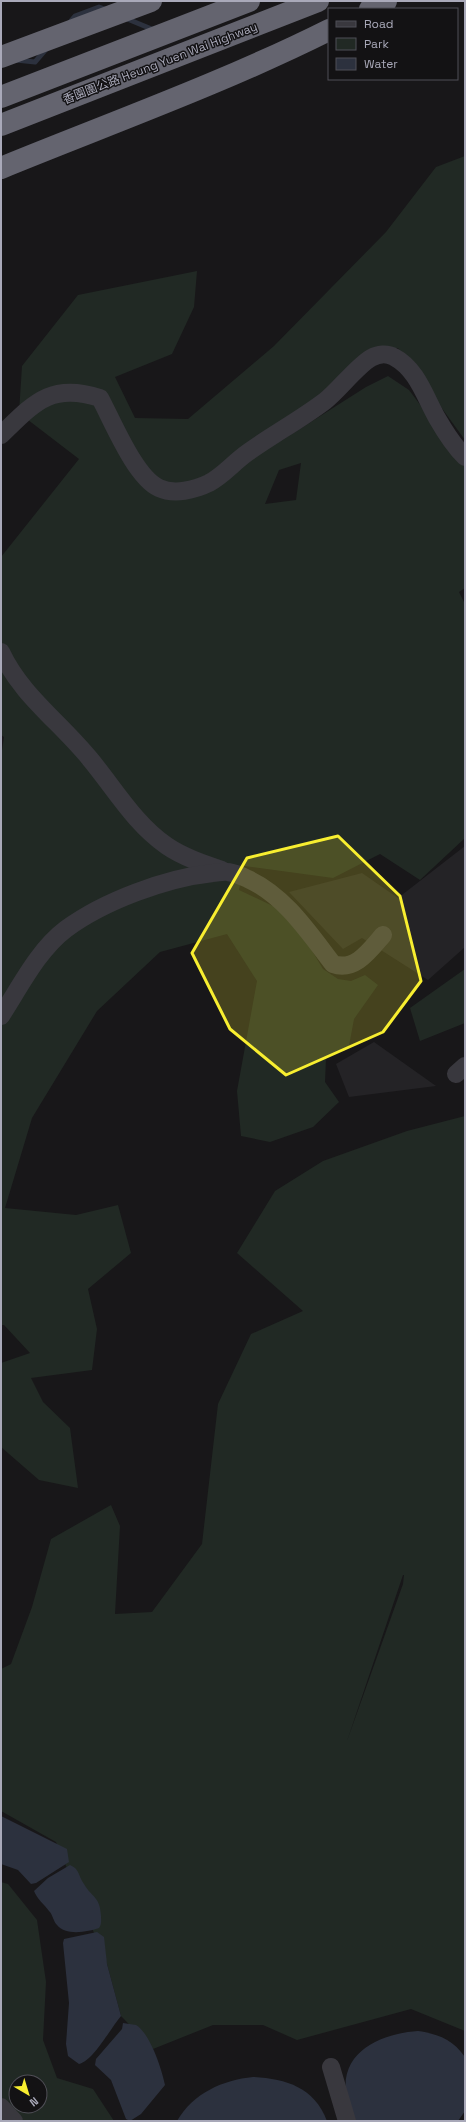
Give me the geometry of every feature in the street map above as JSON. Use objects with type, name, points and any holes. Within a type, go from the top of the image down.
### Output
[{"type":"highway","points":[[1,57],[151,1]]},
{"type":"highway","name":"香園圍公路 Heung Yuen Wai Highway","points":[[1,97],[249,1]]},
{"type":"highway","name":"香園圍公路 Heung Yuen Wai Highway","points":[[1,125],[318,1]]},
{"type":"highway","points":[[372,8],[386,1]]},
{"type":"highway","points":[[1,168],[179,98],[269,59],[328,30]]},
{"type":"street","points":[[1,435],[36,402],[60,393],[82,392],[100,398],[134,464],[147,480],[159,488],[176,492],[191,489],[208,483],[224,473],[244,455],[325,401],[371,358],[382,354],[393,356],[410,371],[445,430],[465,457]]},
{"type":"street","points":[[1,652],[10,670],[23,689],[90,758],[140,823],[167,846],[195,860],[249,879],[276,898],[300,920],[333,964],[346,966],[356,962],[383,935]]},
{"type":"street","points":[[1,1016],[44,952],[66,929],[104,907],[141,892],[197,875],[227,872]]},
{"type":"street","points":[[331,2067],[347,2121]]},
{"type":"street","points":[[1,2107],[14,2121]]},
{"type":"highlighted area","points":[[338,836],[400,896],[421,981],[383,1032],[286,1075],[230,1029],[192,953],[247,858]]},
{"type":"shaded area","points":[[465,846],[465,947],[428,980],[362,938],[343,949],[289,892],[362,873],[398,898]]},
{"type":"shaded area","points":[[374,1042],[436,1086],[349,1097],[336,1064]]},
{"type":"green space","points":[[465,156],[465,440],[398,348],[383,348],[281,441],[366,387],[388,376],[409,390],[465,464],[465,588],[459,592],[465,604],[465,838],[420,880],[380,854],[333,878],[244,866],[239,890],[275,907],[305,939],[323,969],[338,979],[351,981],[365,975],[378,985],[354,1019],[349,1046],[326,1059],[325,1082],[339,1102],[313,1127],[270,1142],[241,1136],[237,1091],[257,981],[227,934],[160,952],[97,1011],[32,1118],[5,1208],[76,1215],[118,1205],[131,1253],[88,1289],[97,1329],[92,1370],[31,1378],[43,1402],[70,1428],[78,1488],[39,1480],[1,1447],[1,1363],[30,1353],[4,1325],[1,1325],[1,757],[4,737],[1,735],[1,557],[79,459],[19,413],[22,366],[78,295],[197,271],[194,307],[172,354],[115,377],[135,418],[188,419],[274,346],[386,232],[436,167]],"holes":[[[301,463],[296,500],[265,504],[279,470]]]},
{"type":"green space","points":[[465,969],[465,1023],[420,1041],[410,1008]]},
{"type":"green space","points":[[465,1116],[465,2031],[411,2009],[297,2040],[263,2025],[213,2025],[153,2049],[121,2016],[107,1964],[56,1842],[1,1811],[1,1669],[11,1664],[32,1607],[51,1539],[111,1505],[120,1526],[115,1614],[152,1612],[202,1544],[218,1404],[251,1334],[303,1311],[237,1253],[275,1191],[323,1161],[407,1131]],"holes":[[[404,1575],[403,1584],[347,1741]]]},
{"type":"green space","points":[[1,1882],[8,1884],[37,1920],[46,1982],[43,2040],[57,2078],[93,2089],[114,2121],[24,2121],[17,2114],[48,2114],[48,2074],[8,2074],[8,2104],[1,2097]]},
{"type":"water","points":[[1,1816],[67,1849],[69,1862],[36,1883],[31,1884],[18,1870],[1,1864]]},
{"type":"water","points":[[70,1865],[76,1869],[87,1889],[99,1905],[101,1925],[99,1928],[89,1931],[65,1931],[56,1923],[35,1894],[34,1891],[48,1878]]},
{"type":"water","points":[[97,1932],[104,1937],[107,1964],[121,2016],[96,2051],[84,2062],[79,2064],[68,2056],[66,2044],[69,2003],[63,1943],[64,1939]]},
{"type":"water","points":[[123,2023],[136,2025],[146,2036],[155,2052],[165,2085],[141,2114],[130,2121],[126,2119],[111,2080],[95,2065],[96,2059],[122,2029]]},
{"type":"water","points":[[418,2031],[433,2034],[445,2039],[456,2046],[465,2057],[465,2111],[458,2121],[355,2121],[348,2103],[346,2092],[346,2077],[350,2065],[367,2046],[379,2040],[405,2032]]},
{"type":"water","points":[[253,2077],[277,2080],[298,2087],[315,2100],[327,2121],[177,2121],[191,2103],[210,2090],[231,2081]]},
{"type":"waterway","points":[[70,22],[75,16],[99,7],[107,10]]},
{"type":"waterway","points":[[125,18],[154,30]]},
{"type":"waterway","points":[[16,60],[35,62],[47,48]]}]
